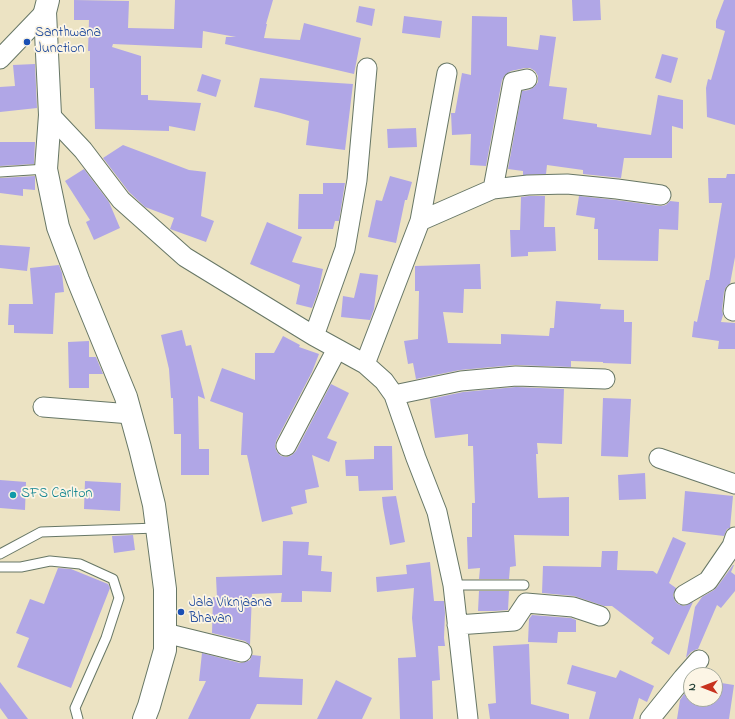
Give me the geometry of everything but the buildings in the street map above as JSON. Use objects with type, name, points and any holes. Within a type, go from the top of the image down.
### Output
[{"type":"main road","points":[[47,6],[50,115],[46,169],[58,227],[78,280],[126,396],[154,505],[165,590],[165,650],[147,718]]},
{"type":"street","points":[[0,60],[47,6]]},
{"type":"street","points":[[314,336],[345,249],[357,180],[367,68]]},
{"type":"street","points":[[365,364],[420,221],[447,73]]},
{"type":"street","points":[[494,189],[513,82],[527,79]]},
{"type":"street","points":[[50,115],[83,150],[121,200],[185,257],[314,336],[365,364],[384,381],[394,395],[437,512],[453,585],[468,719]]},
{"type":"street","points":[[420,221],[494,189],[528,185],[567,184],[661,195]]},
{"type":"street","points":[[286,446],[337,349]]},
{"type":"street","points":[[394,395],[460,381],[508,377],[523,376],[605,379]]},
{"type":"street","points":[[42,407],[131,414]]},
{"type":"street","points":[[659,458],[735,484]]},
{"type":"street","points":[[684,595],[708,581],[732,546],[735,537]]},
{"type":"street","points":[[457,625],[514,621],[526,603],[573,607],[600,616]]},
{"type":"street","points":[[165,633],[242,652]]},
{"type":"street","points":[[650,719],[699,660]]},
{"type":"lane","points":[[0,172],[46,169]]},
{"type":"lane","points":[[0,554],[41,532],[157,528]]},
{"type":"lane","points":[[0,567],[21,567],[50,561],[80,564],[112,579],[118,598],[106,638],[75,708],[78,719]]},
{"type":"lane","points":[[453,585],[524,585]]},
{"type":"place","name":"Santhwana Junction","points":[[27,42]]},
{"type":"place","name":"SFS Carlton","points":[[13,495]]},
{"type":"place","name":"Jala Viknjaana Bhavan","points":[[181,612]]}]
